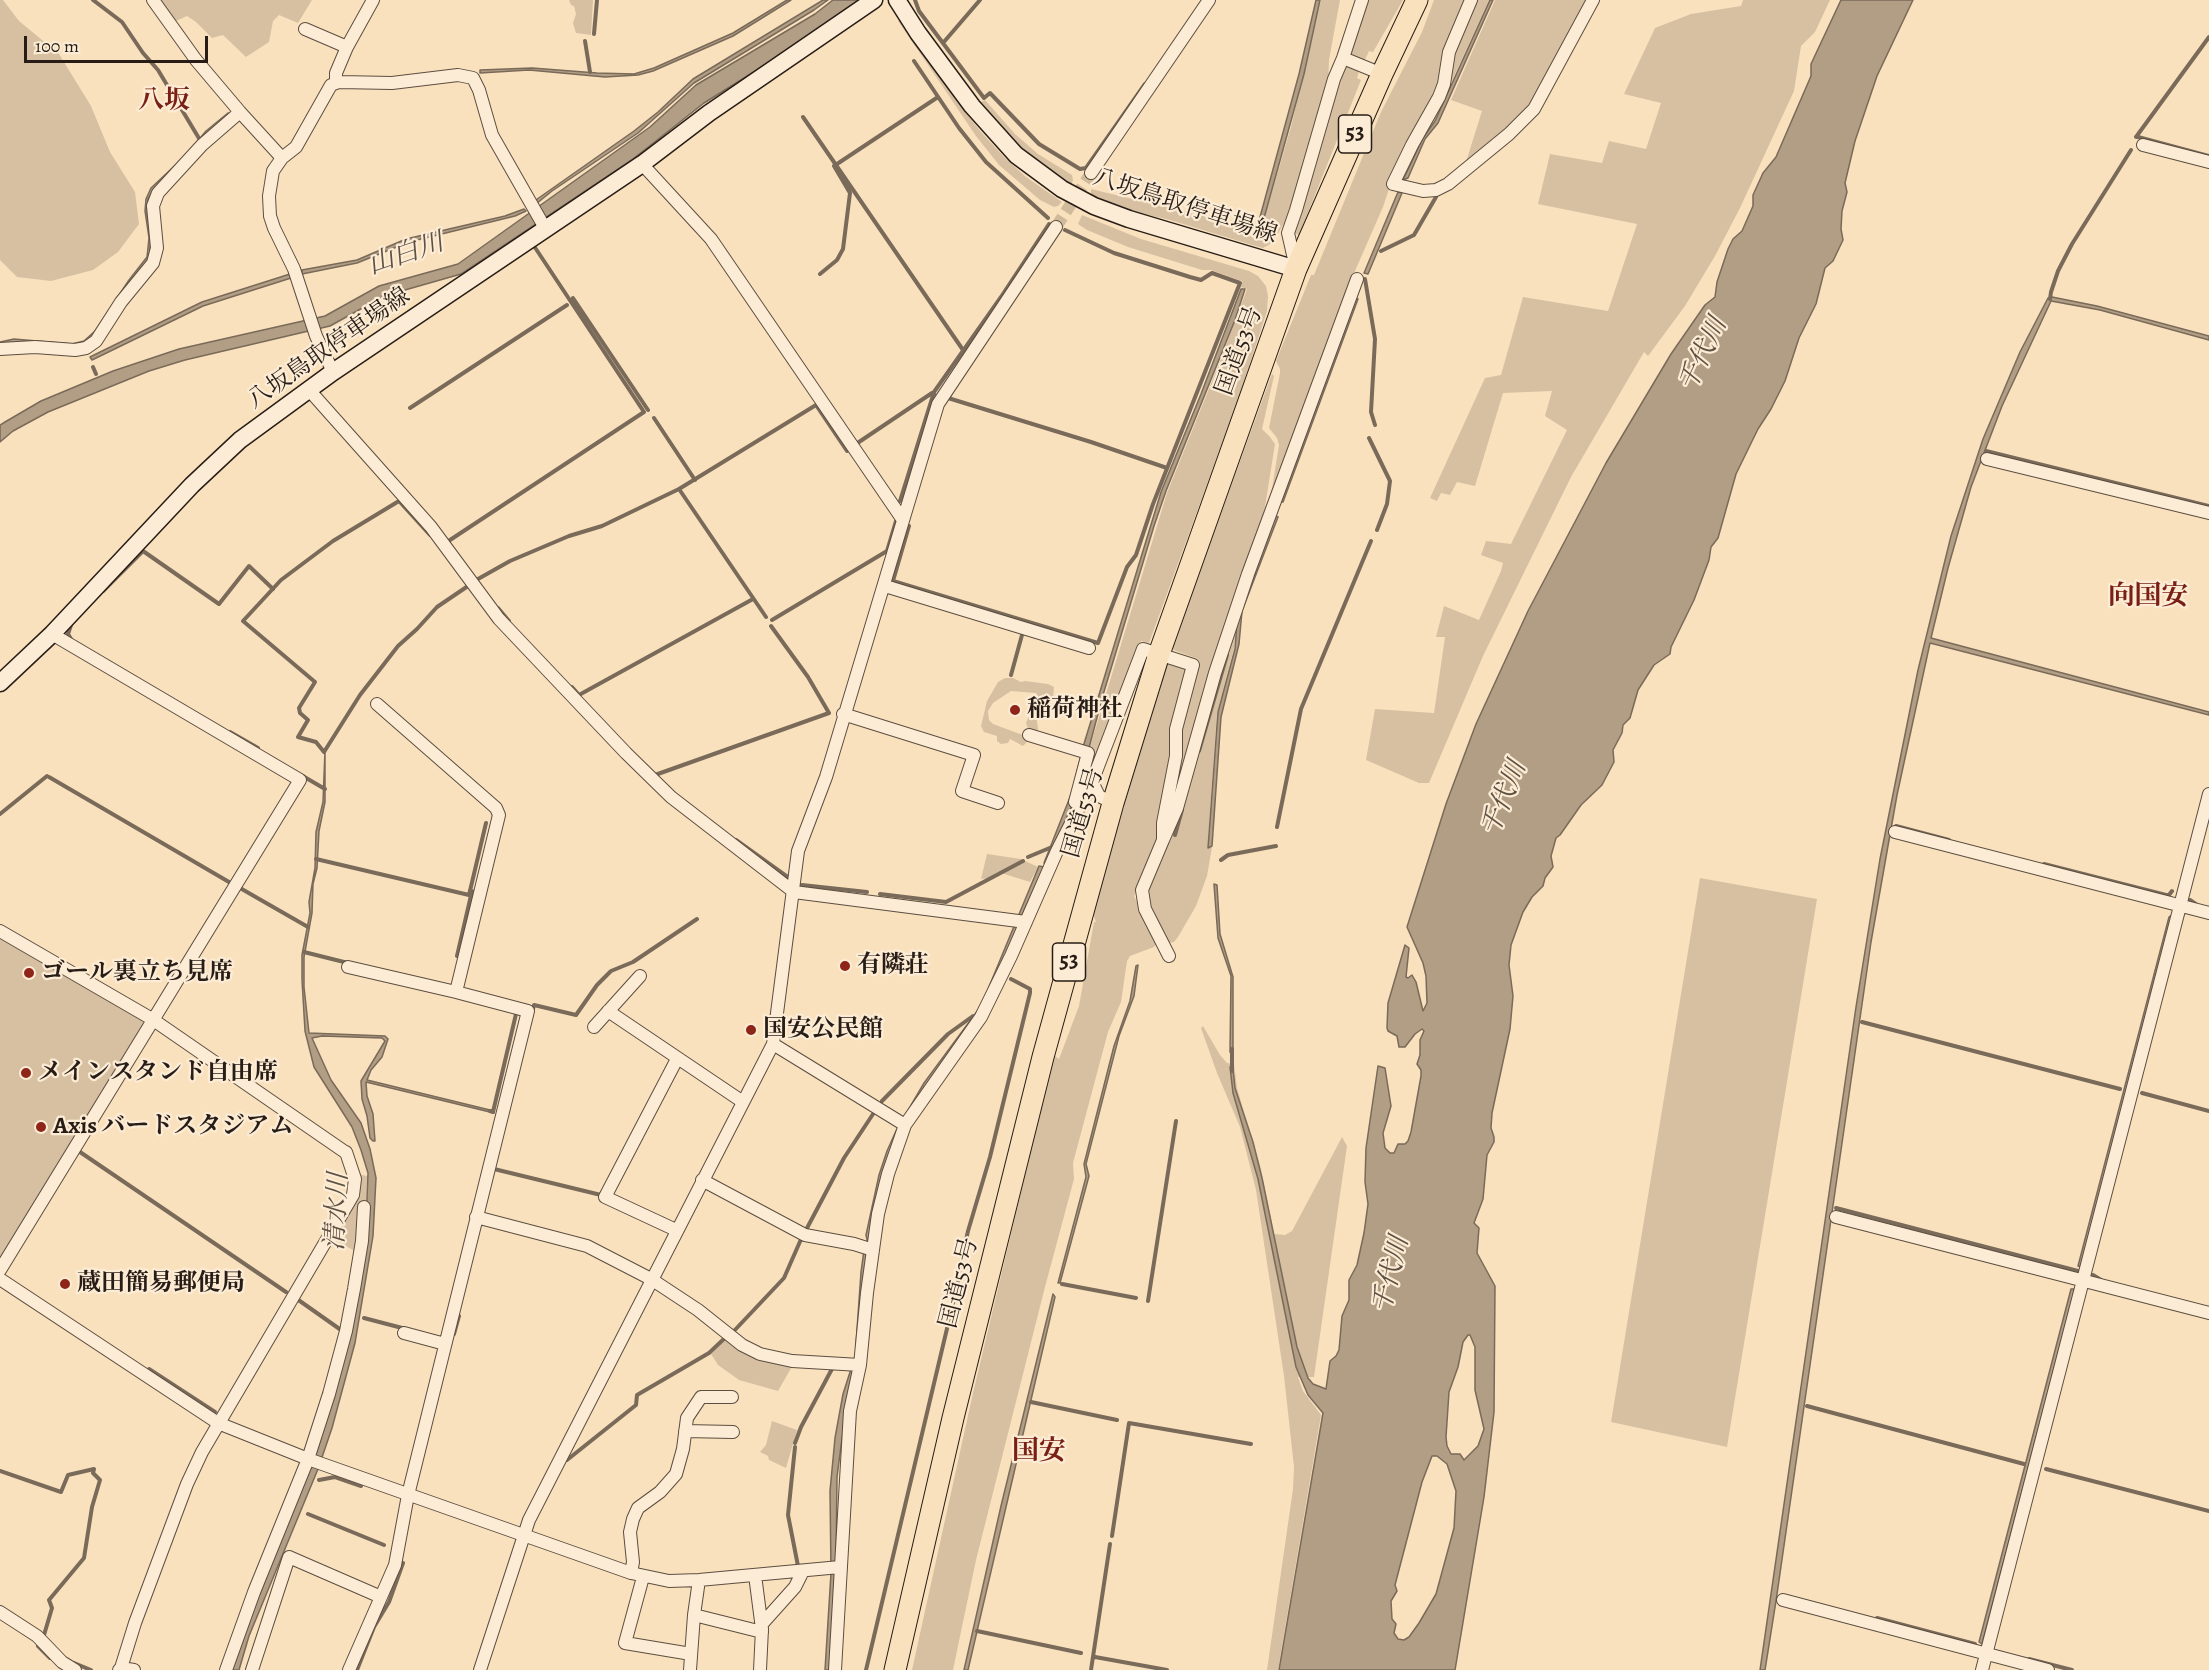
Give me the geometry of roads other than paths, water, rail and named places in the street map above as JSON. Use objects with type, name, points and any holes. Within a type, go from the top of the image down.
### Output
[{"type":"highway","name":"国道53号","points":[[895,1670],[953,1418],[1043,1057],[1113,803],[1159,654],[1296,269],[1417,0]]},
{"type":"main road","name":"八坂鳥取停車場線","points":[[0,683],[52,634],[192,485],[240,440],[333,372],[642,164],[710,113],[874,0]]},
{"type":"main road","name":"八坂鳥取停車場線","points":[[897,0],[918,33],[972,106],[1016,155],[1062,189],[1094,206],[1129,219],[1296,269]]},
{"type":"street","points":[[153,0],[196,60],[282,158]]},
{"type":"street","points":[[336,83],[336,73],[347,47],[373,0]]},
{"type":"street","points":[[1091,173],[1209,0]]},
{"type":"street","points":[[1296,269],[1288,233],[1334,79],[1362,0]]},
{"type":"street","points":[[1471,0],[1449,52],[1444,84],[1439,97],[1412,145],[1394,184],[1423,191],[1436,190],[1448,184],[1509,134],[1534,109],[1593,0]]},
{"type":"street","points":[[305,29],[347,47]]},
{"type":"street","points":[[1343,58],[1382,74]]},
{"type":"street","points":[[333,372],[316,336],[294,269],[270,216],[270,183],[273,171],[282,158],[296,147],[331,85],[336,83],[392,83],[458,75],[473,78],[479,90],[492,135],[545,228]]},
{"type":"street","points":[[0,349],[35,347],[75,350],[86,348],[96,341],[121,302],[153,263],[157,248],[153,206],[158,193],[202,145],[240,112]]},
{"type":"street","points":[[2143,145],[2209,162]]},
{"type":"street","points":[[642,164],[711,239],[903,520]]},
{"type":"street","points":[[480,1670],[530,1520],[676,1230],[773,1044],[798,850],[826,777],[843,714],[885,586],[938,404],[1056,227]]},
{"type":"street","points":[[1169,956],[1145,909],[1142,890],[1177,808],[1215,673],[1241,594],[1357,279]]},
{"type":"street","points":[[310,391],[431,527],[499,619],[627,753],[671,797],[794,892],[1026,922]]},
{"type":"street","points":[[1987,459],[2209,513]]},
{"type":"street","points":[[885,586],[1089,648]]},
{"type":"street","points":[[0,1270],[300,780],[52,634]]},
{"type":"street","points":[[835,1670],[850,1411],[860,1365],[878,1214],[888,1174],[905,1125],[981,1017],[1062,840],[1092,782],[1143,650],[1193,665],[1176,729],[1176,756],[1163,823],[1163,840]]},
{"type":"street","points":[[377,704],[496,808],[499,815],[456,992]]},
{"type":"street","points":[[843,714],[974,755],[962,792],[998,803]]},
{"type":"street","points":[[1029,735],[1089,755],[1078,793],[1064,827],[1062,840]]},
{"type":"street","points":[[1092,782],[1100,796],[1113,803]]},
{"type":"street","points":[[1982,1670],[2209,794]]},
{"type":"street","points":[[1895,832],[2209,913]]},
{"type":"street","points":[[0,932],[152,1019],[345,1152],[355,1179],[353,1195],[218,1422],[188,1483],[135,1623],[125,1669]]},
{"type":"street","points":[[348,967],[528,1011],[408,1495],[395,1565],[349,1670]]},
{"type":"street","points":[[594,1027],[640,976]]},
{"type":"street","points":[[608,1011],[743,1102]]},
{"type":"street","points":[[773,1044],[905,1125]]},
{"type":"street","points":[[676,1230],[605,1197],[677,1059]]},
{"type":"street","points":[[702,1180],[805,1235],[873,1250]]},
{"type":"street","points":[[226,1670],[254,1592],[308,1459],[329,1394],[346,1330],[362,1241],[364,1207]]},
{"type":"street","points":[[1836,1216],[2209,1312]]},
{"type":"street","points":[[476,1217],[587,1246],[651,1279],[698,1310],[742,1344],[760,1354],[792,1361],[860,1365]]},
{"type":"street","points":[[0,1280],[218,1422],[308,1459],[637,1574],[669,1581],[699,1580],[840,1567]]},
{"type":"street","points":[[404,1333],[445,1344]]},
{"type":"street","points":[[692,1654],[625,1643],[637,1574],[633,1562],[630,1532],[638,1508],[660,1492],[676,1474],[687,1418],[701,1396],[732,1397]]},
{"type":"street","points":[[685,1431],[733,1432]]},
{"type":"street","points":[[252,1670],[289,1557],[381,1597]]},
{"type":"street","points":[[762,1629],[795,1587],[803,1571]]},
{"type":"street","points":[[755,1575],[762,1629],[760,1670]]},
{"type":"street","points":[[690,1670],[699,1580]]},
{"type":"street","points":[[1783,1600],[2048,1670]]},
{"type":"street","points":[[0,1612],[37,1636],[62,1662],[75,1670]]},
{"type":"street","points":[[694,1615],[762,1629]]},
{"type":"water","points":[[787,0],[791,0],[733,36],[653,71],[638,75],[605,77],[529,70],[480,73],[480,70],[532,68],[634,74],[654,68],[733,33]]},
{"type":"water","points":[[823,0],[828,0],[694,83],[638,133],[536,204],[533,202],[634,131],[693,79]]},
{"type":"water","points":[[833,0],[859,0],[765,65],[704,103],[633,159],[461,274],[384,296],[330,326],[185,360],[149,371],[48,412],[13,431],[0,442],[0,425],[41,401],[113,371],[179,349],[325,316],[379,286],[458,264],[650,127],[696,85],[815,14]]},
{"type":"water","points":[[1316,0],[1320,0],[1304,74],[1261,229],[1257,228],[1299,74]]},
{"type":"water","points":[[1490,0],[1493,0],[1438,123],[1425,139],[1408,178],[1403,180],[1423,138],[1435,121]]},
{"type":"water","name":"千代川","points":[[1841,0],[1913,0],[1877,76],[1855,141],[1845,183],[1847,192],[1842,211],[1841,229],[1843,240],[1833,261],[1825,268],[1816,304],[1799,338],[1785,381],[1736,474],[1718,538],[1711,547],[1709,560],[1694,600],[1671,647],[1670,654],[1654,665],[1638,690],[1630,718],[1623,725],[1622,733],[1613,750],[1614,762],[1602,785],[1581,805],[1556,838],[1551,856],[1553,867],[1545,878],[1543,886],[1532,897],[1523,912],[1511,945],[1509,965],[1513,996],[1510,1029],[1492,1113],[1491,1128],[1494,1142],[1487,1155],[1483,1199],[1474,1223],[1479,1228],[1477,1253],[1495,1286],[1494,1412],[1484,1497],[1455,1670],[1279,1670],[1323,1413],[1308,1395],[1296,1367],[1258,1179],[1233,1093],[1230,1067],[1233,1069],[1235,1088],[1262,1178],[1297,1347],[1308,1378],[1313,1384],[1326,1389],[1330,1361],[1339,1350],[1342,1316],[1349,1300],[1349,1280],[1357,1265],[1364,1233],[1368,1204],[1365,1182],[1366,1148],[1378,1066],[1385,1068],[1391,1106],[1383,1133],[1385,1148],[1390,1153],[1394,1153],[1398,1144],[1405,1144],[1408,1141],[1411,1132],[1421,1076],[1421,1070],[1417,1064],[1420,1055],[1420,1040],[1424,1031],[1422,1029],[1415,1034],[1405,1047],[1399,1047],[1397,1036],[1387,1028],[1388,1003],[1405,945],[1409,948],[1406,977],[1412,975],[1416,982],[1423,1011],[1427,1003],[1423,963],[1407,927],[1446,804],[1476,724],[1528,611],[1606,463],[1671,354],[1705,305],[1715,297],[1717,282],[1728,249],[1733,239],[1742,231],[1753,206],[1753,195],[1763,173],[1776,157],[1811,76],[1811,64]],"holes":[[[1468,1335],[1475,1347],[1475,1390],[1484,1429],[1478,1446],[1464,1460],[1460,1454],[1451,1454],[1446,1437],[1449,1392],[1458,1367],[1463,1342]],[[1432,1456],[1437,1456],[1447,1464],[1456,1491],[1454,1528],[1436,1594],[1409,1637],[1404,1640],[1398,1639],[1394,1633],[1396,1624],[1392,1619],[1391,1601],[1397,1591],[1395,1585],[1422,1482]]]},
{"type":"water","points":[[228,113],[230,115],[153,190],[148,199],[147,213],[151,237],[149,260],[96,333],[85,343],[72,346],[41,342],[0,344],[0,342],[14,339],[72,344],[84,341],[95,331],[147,257],[149,238],[145,211],[146,199],[151,188],[185,156],[206,131]]},
{"type":"water","points":[[1398,192],[1402,193],[1368,274],[1364,273]]},
{"type":"water","points":[[524,209],[526,211],[515,216],[409,242],[357,263],[302,274],[302,270],[357,260],[406,239],[505,216]]},
{"type":"water","points":[[290,274],[291,278],[203,306],[92,360],[90,357],[202,302]]},
{"type":"water","points":[[1241,289],[1245,289],[1235,320],[1154,526],[1103,695],[1077,793],[1047,864],[1044,863],[1072,792],[1083,747],[1161,492]]},
{"type":"water","points":[[1354,297],[1358,299],[1283,502],[1278,502]]},
{"type":"water","points":[[2048,298],[2097,306],[2209,336],[2209,340],[2100,310],[2051,301],[2002,406],[1971,487],[1931,638],[2209,712],[2209,715],[1930,643],[1897,795],[1871,942],[1776,1601],[1765,1670],[1760,1670],[1856,1007],[1880,859],[1918,670],[1951,536],[1983,439],[2020,352]]},
{"type":"water","points":[[1274,515],[1278,517],[1242,611],[1239,644],[1221,717],[1212,846],[1208,848],[1218,712],[1235,649],[1237,622]]},
{"type":"water","points":[[325,750],[325,802],[319,831],[312,913],[304,957],[304,987],[309,1033],[385,1036],[388,1039],[382,1057],[371,1070],[367,1080],[494,1111],[494,1113],[366,1082],[367,1096],[373,1114],[375,1141],[373,1141],[370,1138],[362,1099],[361,1081],[385,1041],[382,1038],[322,1036],[312,1038],[331,1080],[361,1123],[370,1149],[376,1178],[373,1236],[355,1343],[332,1428],[318,1469],[249,1636],[239,1670],[228,1670],[309,1466],[366,1225],[368,1173],[361,1150],[352,1127],[314,1067],[305,1031],[302,955],[310,913],[309,902],[315,868],[316,832],[323,802]]},
{"type":"water","points":[[1039,866],[1044,867],[993,988],[892,1150],[859,1345],[856,1344],[861,1272],[864,1250],[868,1244],[866,1235],[879,1175],[887,1151],[924,1083],[981,1006]]},
{"type":"water","points":[[1214,884],[1217,885],[1220,934],[1233,977],[1233,1051],[1230,1052],[1231,976],[1218,938]]},
{"type":"water","points":[[2173,914],[2081,1267],[2078,1266],[2169,917]]},
{"type":"water","points":[[1138,965],[1134,996],[1119,1036],[1086,1164],[1089,1176],[1060,1283],[1058,1283],[1086,1177],[1084,1164],[1114,1046],[1130,1001]]},
{"type":"water","points":[[2071,1289],[2075,1289],[1982,1644],[1979,1642]]},
{"type":"water","points":[[1053,1294],[1055,1297],[968,1670],[964,1670],[1001,1506]]},
{"type":"water","points":[[851,1369],[856,1370],[847,1400],[837,1477],[836,1559],[830,1670],[825,1670],[831,1573],[830,1491],[835,1438],[843,1394]]},
{"type":"waterway","points":[[93,0],[122,22],[158,70],[200,140]]},
{"type":"waterway","points":[[594,34],[597,0]]},
{"type":"waterway","points":[[915,0],[919,11],[984,98],[990,93],[1039,144],[1080,169],[1086,168],[1145,84]]},
{"type":"waterway","points":[[943,43],[980,0]]},
{"type":"waterway","points":[[2136,137],[2209,37]]},
{"type":"waterway","points":[[585,41],[590,72]]},
{"type":"waterway","points":[[914,61],[959,128],[986,162],[1048,218]]},
{"type":"waterway","points":[[820,274],[837,260],[843,249],[850,193],[834,166],[938,97]]},
{"type":"waterway","points":[[803,117],[963,350]]},
{"type":"waterway","points":[[2138,137],[2209,156]]},
{"type":"waterway","points":[[2050,299],[2058,271],[2072,244],[2131,150]]},
{"type":"waterway","points":[[1381,251],[1414,235],[1436,197]]},
{"type":"waterway","points":[[900,501],[934,392],[1049,224]]},
{"type":"waterway","points":[[909,526],[893,581],[1098,643],[1127,567],[1136,555],[1153,504],[1240,283],[1212,273],[1201,280],[1190,277],[1114,253],[1065,230]]},
{"type":"waterway","points":[[447,542],[644,412],[534,246]]},
{"type":"waterway","points":[[1365,279],[1375,339],[1371,412],[1375,425]]},
{"type":"waterway","points":[[573,298],[648,410]]},
{"type":"waterway","points":[[410,408],[567,305]]},
{"type":"waterway","points":[[93,367],[96,374]]},
{"type":"waterway","points":[[855,443],[932,393],[934,394]]},
{"type":"waterway","points":[[948,398],[1167,468]]},
{"type":"waterway","points":[[478,579],[510,561],[569,536],[602,526],[679,489],[816,405],[847,451]]},
{"type":"waterway","points":[[654,418],[695,480]]},
{"type":"waterway","points":[[1369,438],[1390,481],[1387,504],[1377,530]]},
{"type":"waterway","points":[[1986,451],[2209,506]]},
{"type":"waterway","points":[[679,489],[766,617]]},
{"type":"waterway","points":[[430,535],[399,501],[333,541],[281,580],[243,621],[315,682],[299,708],[300,713],[308,720],[298,737],[316,742],[324,752],[360,695],[398,646],[437,607],[468,586]]},
{"type":"waterway","points":[[772,620],[887,551],[896,521]]},
{"type":"waterway","points":[[1277,827],[1301,709],[1371,541]]},
{"type":"waterway","points":[[103,591],[143,551],[219,604],[249,566],[273,589]]},
{"type":"waterway","points":[[572,687],[579,695],[753,599]]},
{"type":"waterway","points":[[498,608],[509,621]]},
{"type":"waterway","points":[[71,625],[68,634],[71,639]]},
{"type":"waterway","points":[[655,775],[829,713],[808,677],[771,626]]},
{"type":"waterway","points":[[1011,675],[1022,635]]},
{"type":"waterway","points":[[1199,751],[1227,655]]},
{"type":"waterway","points":[[230,732],[258,748]]},
{"type":"waterway","points":[[301,775],[325,789]]},
{"type":"waterway","points":[[0,814],[47,776]]},
{"type":"waterway","points":[[49,777],[229,882]]},
{"type":"waterway","points":[[1175,835],[1182,810]]},
{"type":"waterway","points":[[316,859],[469,895],[486,823]]},
{"type":"waterway","points":[[1896,826],[1949,840]]},
{"type":"waterway","points":[[736,840],[789,878]]},
{"type":"waterway","points":[[1221,860],[1228,855],[1276,846]]},
{"type":"waterway","points":[[1028,857],[1052,847]]},
{"type":"waterway","points":[[880,894],[946,902],[1023,861]]},
{"type":"waterway","points":[[2044,864],[2166,895],[2172,891]]},
{"type":"waterway","points":[[802,885],[867,892]]},
{"type":"waterway","points":[[240,888],[308,927]]},
{"type":"waterway","points":[[457,956],[472,891]]},
{"type":"waterway","points":[[2190,900],[2197,905]]},
{"type":"waterway","points":[[532,1013],[534,1005],[576,1015],[597,985],[611,971],[633,962],[697,919]]},
{"type":"waterway","points":[[304,952],[348,963]]},
{"type":"waterway","points":[[959,1272],[1030,993],[1030,989],[1011,979]]},
{"type":"waterway","points":[[490,1111],[493,1112],[516,1014]]},
{"type":"waterway","points":[[882,1101],[948,1034],[973,1016]]},
{"type":"waterway","points":[[1862,1022],[2120,1089]]},
{"type":"waterway","points":[[1232,1049],[1232,1071]]},
{"type":"waterway","points":[[2142,1093],[2209,1111]]},
{"type":"waterway","points":[[806,1230],[844,1158],[875,1111]]},
{"type":"waterway","points":[[1148,1301],[1176,1121]]},
{"type":"waterway","points":[[80,1152],[286,1292]]},
{"type":"waterway","points":[[494,1169],[601,1195]]},
{"type":"waterway","points":[[1836,1208],[2078,1271]]},
{"type":"waterway","points":[[733,1332],[784,1278],[802,1237]]},
{"type":"waterway","points":[[2093,1275],[2101,1280]]},
{"type":"waterway","points":[[866,1670],[959,1278]]},
{"type":"waterway","points":[[1062,1284],[1136,1298]]},
{"type":"waterway","points":[[297,1299],[341,1330]]},
{"type":"waterway","points":[[454,1334],[459,1316]]},
{"type":"waterway","points":[[364,1318],[406,1329]]},
{"type":"waterway","points":[[567,1460],[636,1405],[637,1395],[709,1353],[726,1337]]},
{"type":"waterway","points":[[795,1443],[833,1367]]},
{"type":"waterway","points":[[149,1369],[215,1412]]},
{"type":"waterway","points":[[1031,1402],[1117,1420]]},
{"type":"waterway","points":[[1807,1406],[2024,1464]]},
{"type":"waterway","points":[[1112,1536],[1129,1423],[1251,1444]]},
{"type":"waterway","points":[[795,1447],[788,1515],[798,1566]]},
{"type":"waterway","points":[[0,1471],[61,1492],[68,1475],[94,1469],[93,1473],[100,1480],[92,1507],[84,1558],[49,1600],[52,1608],[44,1635]]},
{"type":"waterway","points":[[2046,1469],[2209,1511]]},
{"type":"waterway","points":[[319,1480],[335,1477],[361,1486]]},
{"type":"waterway","points":[[308,1514],[384,1545]]},
{"type":"waterway","points":[[1091,1670],[1110,1544]]},
{"type":"waterway","points":[[357,1670],[374,1627],[389,1602],[403,1563]]},
{"type":"waterway","points":[[1877,1618],[1975,1644]]},
{"type":"waterway","points":[[977,1631],[1081,1653]]},
{"type":"waterway","points":[[38,1646],[50,1658]]},
{"type":"waterway","points":[[1095,1657],[1167,1670]]},
{"type":"waterway","points":[[2029,1659],[2072,1670]]},
{"type":"waterway","points":[[74,1663],[91,1670]]},
{"type":"tunnel","points":[[1056,227],[1091,173]]},
{"type":"place","name":"稲荷神社","points":[[1015,710]]},
{"type":"place","name":"有隣荘","points":[[845,966]]},
{"type":"place","name":"ゴール裏立ち見席","points":[[29,973]]},
{"type":"place","name":"国安公民館","points":[[751,1030]]},
{"type":"place","name":"メインスタンド自由席","points":[[26,1073]]},
{"type":"place","name":"Axis バードスタジアム","points":[[41,1127]]},
{"type":"place","name":"蔵田簡易郵便局","points":[[65,1284]]},
{"type":"district","name":"八坂","points":[[164,102]]},
{"type":"district","name":"向国安","points":[[2148,597]]},
{"type":"district","name":"国安","points":[[1039,1452]]},
{"type":"water label","name":"山白川","points":[[406,255]]},
{"type":"water label","name":"清水川","points":[[338,1212]]}]
